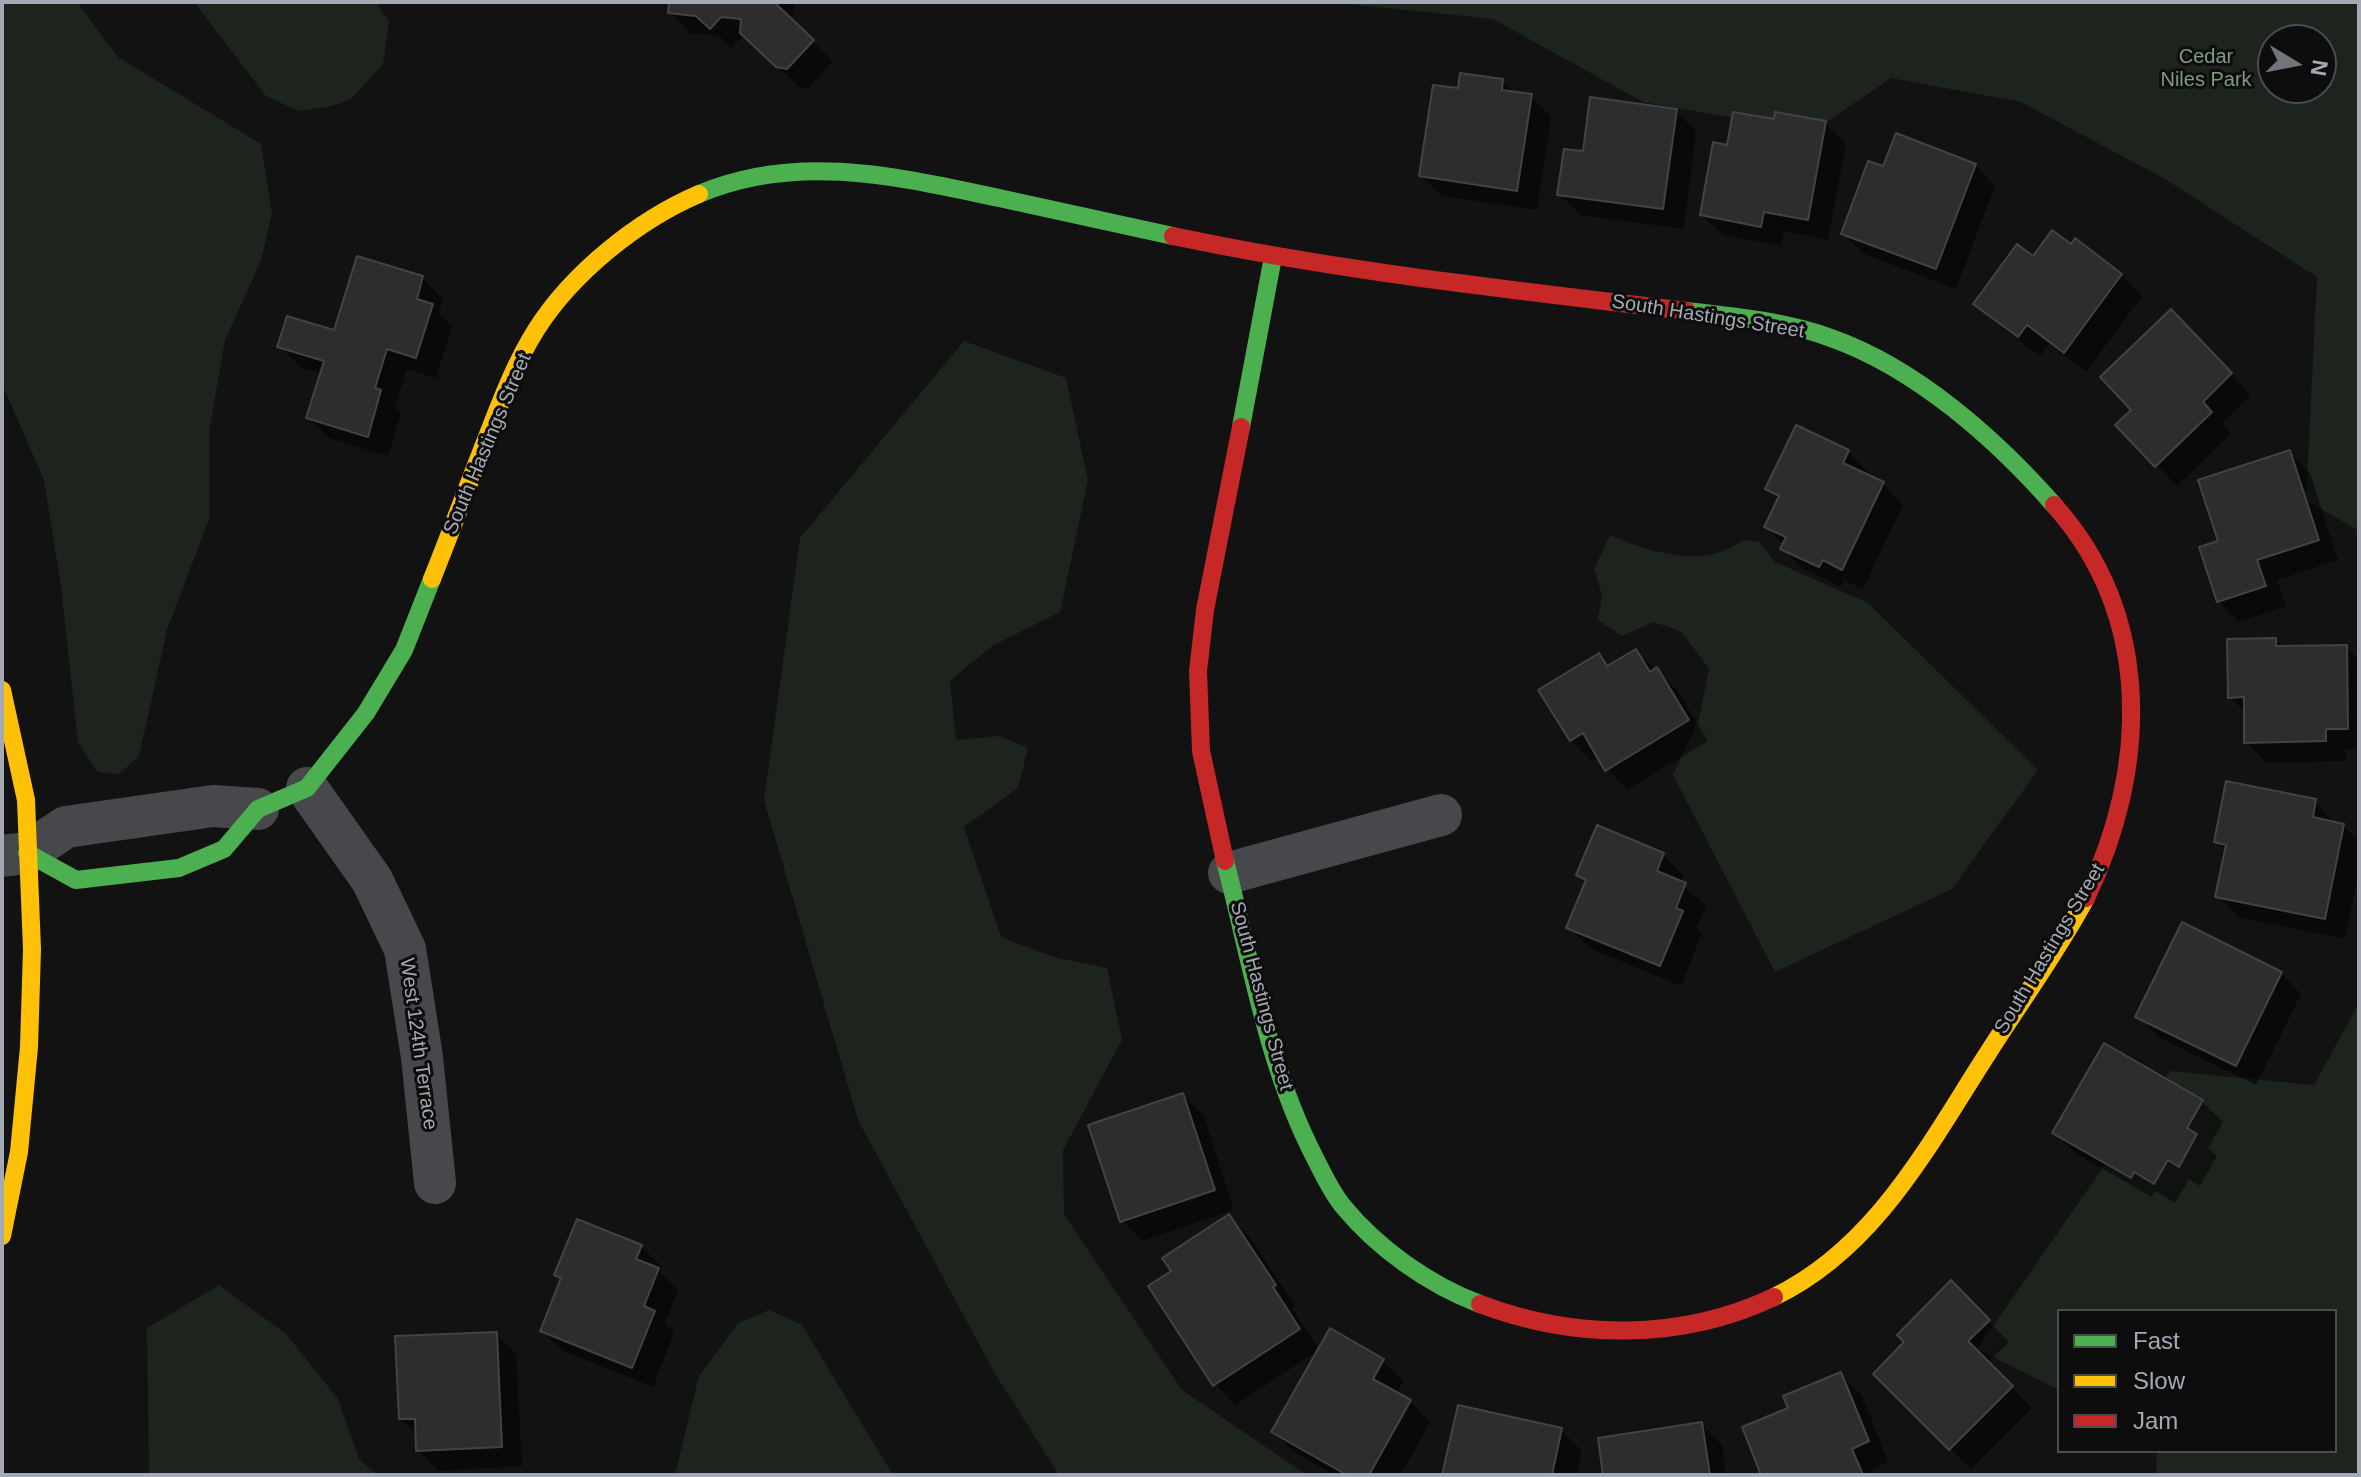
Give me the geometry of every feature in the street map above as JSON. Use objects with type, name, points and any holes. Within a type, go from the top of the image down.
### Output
[{"type":"street","name":"South Hastings Street","points":[[15,855],[76,880],[179,868],[224,849],[258,809],[307,788],[366,713],[404,650],[508,384],[537,329],[578,279],[628,235],[669,207],[723,184],[791,171],[855,171],[914,180],[1273,257],[1751,319],[1798,328],[1843,342],[1887,366],[1960,416],[2047,494],[2105,582],[2123,643],[2132,702],[2130,756],[2122,806],[2104,861],[2078,911],[1903,1187],[1851,1246],[1801,1283],[1752,1306],[1698,1323],[1638,1332],[1581,1332],[1517,1319],[1451,1294],[1393,1254],[1340,1203],[1305,1141],[1277,1069],[1204,774],[1197,691],[1203,627],[1273,257]]},
{"type":"street","points":[[2,690],[26,800],[15,855],[32,949],[29,1047],[19,1152],[2,1236]]},
{"type":"street","name":"West 124th Terrace","points":[[307,788],[372,880],[405,949],[422,1057],[435,1183]]},
{"type":"street","name":"South Hastings Street","points":[[15,855],[66,827],[213,806],[258,809]]},
{"type":"street","name":"South Hastings Street","points":[[1229,873],[1441,815]]},
{"type":"green space","points":[[2,2],[77,2],[118,57],[261,144],[272,213],[261,261],[225,340],[209,432],[209,519],[167,630],[139,756],[119,774],[98,772],[78,743],[61,586],[44,480],[2,384]]},
{"type":"green space","points":[[194,2],[376,2],[389,22],[383,64],[352,98],[333,106],[299,111],[266,96]]},
{"type":"green space","name":"Cedar Niles Park","points":[[1329,2],[2359,2],[2359,531],[2306,500],[2317,277],[2165,179],[2021,102],[1891,78],[1812,132],[1643,102],[1493,19]]},
{"type":"green space","points":[[964,341],[1066,378],[1088,480],[1060,612],[992,646],[950,681],[956,740],[1000,736],[1028,748],[1018,788],[964,827],[1001,937],[1054,957],[1107,968],[1122,1040],[1063,1150],[1064,1214],[1182,1390],[1307,1475],[1059,1475],[994,1372],[858,1120],[764,800],[800,538]]},
{"type":"green space","points":[[1610,535],[1660,552],[1695,556],[1728,549],[1743,540],[1759,542],[1775,562],[1868,603],[2038,770],[1952,889],[1775,972],[1673,775],[1699,719],[1709,669],[1681,631],[1653,622],[1622,636],[1598,620],[1602,595],[1594,569]]},
{"type":"green space","points":[[2359,1003],[2359,1475],[2156,1475],[2157,1453],[2337,1453],[2337,1309],[2057,1309],[2057,1389],[1977,1349],[2170,1071],[2314,1085]]},
{"type":"green space","points":[[219,1285],[286,1334],[338,1399],[359,1459],[377,1475],[149,1475],[147,1328]]},
{"type":"green space","points":[[769,1310],[802,1325],[893,1475],[675,1475],[699,1376],[738,1323]]},
{"type":"building","points":[[669,2],[774,2],[814,40],[787,69],[776,67],[740,33],[741,19],[721,17],[710,29],[696,16],[668,13]]},
{"type":"building","points":[[1460,73],[1503,79],[1502,90],[1532,94],[1517,191],[1419,176],[1433,85],[1458,88]]},
{"type":"building","points":[[1590,97],[1677,109],[1663,209],[1557,195],[1564,149],[1583,151]]},
{"type":"building","points":[[1733,112],[1774,119],[1775,112],[1826,121],[1808,220],[1764,212],[1761,227],[1700,215],[1713,142],[1727,145]]},
{"type":"building","points":[[1896,133],[1976,164],[1936,269],[1841,234],[1868,161],[1883,166]]},
{"type":"building","points":[[2052,230],[2071,244],[2075,238],[2122,274],[2064,353],[2027,325],[2018,337],[1973,304],[2017,244],[2033,256]]},
{"type":"building","points":[[357,256],[423,276],[417,299],[433,304],[416,358],[387,349],[375,388],[381,390],[368,437],[306,418],[324,361],[277,347],[287,316],[334,330]]},
{"type":"building","points":[[2171,309],[2232,373],[2203,402],[2212,412],[2155,467],[2115,425],[2131,410],[2100,377]]},
{"type":"building","points":[[1796,425],[1849,450],[1843,463],[1884,482],[1842,570],[1823,560],[1819,567],[1780,549],[1786,537],[1764,527],[1779,496],[1765,489]]},
{"type":"building","points":[[2290,450],[2319,540],[2257,560],[2266,586],[2217,602],[2199,547],[2218,541],[2198,480]]},
{"type":"building","points":[[2276,638],[2276,646],[2347,645],[2348,729],[2326,729],[2326,741],[2244,743],[2244,697],[2228,698],[2227,639]]},
{"type":"building","points":[[1636,649],[1650,672],[1657,667],[1689,720],[1605,771],[1583,733],[1570,741],[1538,690],[1599,653],[1607,666]]},
{"type":"building","points":[[2226,781],[2316,799],[2313,817],[2344,824],[2325,919],[2215,897],[2226,845],[2214,842]]},
{"type":"building","points":[[1597,825],[1664,853],[1657,871],[1686,883],[1676,908],[1683,911],[1660,966],[1566,928],[1586,880],[1576,875]]},
{"type":"building","points":[[2182,922],[2282,972],[2236,1066],[2135,1017]]},
{"type":"building","points":[[2104,1043],[2203,1100],[2187,1128],[2197,1134],[2179,1167],[2168,1160],[2154,1184],[2134,1172],[2131,1178],[2052,1133]]},
{"type":"building","points":[[1183,1093],[1215,1190],[1120,1222],[1088,1125]]},
{"type":"building","points":[[1229,1214],[1276,1285],[1273,1287],[1300,1329],[1213,1386],[1148,1286],[1171,1271],[1162,1258]]},
{"type":"building","points":[[577,1219],[642,1245],[636,1259],[659,1268],[644,1306],[655,1311],[632,1368],[540,1331],[561,1278],[554,1275]]},
{"type":"building","points":[[1951,1280],[1990,1320],[1968,1341],[2013,1386],[1949,1450],[1873,1374],[1904,1342],[1897,1335]]},
{"type":"building","points":[[1330,1328],[1384,1359],[1373,1379],[1411,1400],[1369,1475],[1347,1475],[1271,1432]]},
{"type":"building","points":[[497,1332],[502,1447],[416,1451],[415,1419],[399,1419],[395,1336]]},
{"type":"building","points":[[1841,1372],[1869,1441],[1852,1449],[1863,1475],[1761,1475],[1742,1427],[1788,1408],[1783,1396]]},
{"type":"building","points":[[1458,1405],[1562,1428],[1552,1475],[1442,1475]]},
{"type":"building","points":[[1702,1422],[1710,1475],[1603,1475],[1598,1438]]},
{"type":"traffic: fast","points":[[699,194],[736,181],[774,174],[849,172],[924,183],[1173,236]]},
{"type":"traffic: fast","points":[[1241,427],[1273,257]]},
{"type":"traffic: fast","points":[[1687,311],[1796,327],[1863,351],[1894,367],[1980,431],[2054,505]]},
{"type":"traffic: fast","points":[[27,853],[76,880],[179,868],[224,849],[258,809],[307,788],[366,713],[404,650],[432,579]]},
{"type":"traffic: fast","points":[[1225,861],[1272,1050],[1298,1123],[1331,1188],[1356,1221],[1405,1264],[1442,1287],[1480,1304]]},
{"type":"traffic: slow","points":[[432,579],[502,399],[536,330],[568,288],[608,250],[653,218],[699,194]]},
{"type":"traffic: slow","points":[[2,690],[26,800],[32,949],[29,1047],[19,1152],[2,1236]]},
{"type":"traffic: slow","points":[[1774,1297],[1810,1276],[1842,1251],[1897,1191],[2051,957],[2086,898]]},
{"type":"traffic: jam","points":[[1173,236],[1365,270],[1687,311]]},
{"type":"traffic: jam","points":[[1225,861],[1201,751],[1198,671],[1205,610],[1241,427]]},
{"type":"traffic: jam","points":[[2054,505],[2087,549],[2110,596],[2124,645],[2131,696],[2129,747],[2121,798],[2107,849],[2086,898]]},
{"type":"traffic: jam","points":[[1480,1304],[1553,1324],[1628,1330],[1702,1322],[1774,1297]]}]
